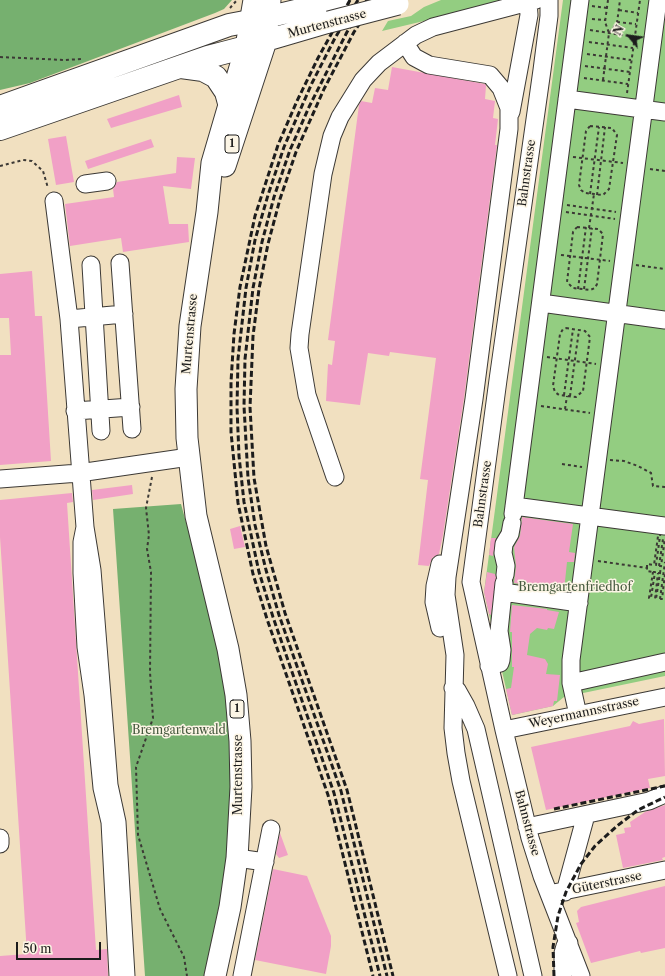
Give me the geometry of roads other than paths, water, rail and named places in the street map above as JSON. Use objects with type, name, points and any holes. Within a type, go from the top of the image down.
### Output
[{"type":"highway","points":[[0,107],[229,25],[261,9]]},
{"type":"highway","points":[[0,129],[180,67],[256,44]]},
{"type":"highway","points":[[180,67],[203,70],[216,77],[226,92],[229,103]]},
{"type":"main road","name":"Murtenstrasse","points":[[207,212],[224,168],[256,44],[261,9],[339,0]]},
{"type":"main road","name":"Murtenstrasse","points":[[216,972],[230,907],[237,858],[241,773],[236,695],[226,636],[196,516],[189,457],[186,388],[188,352],[197,269],[207,212],[212,163],[229,103],[256,44],[329,22],[404,2]]},
{"type":"street","name":"Bahnstrasse","points":[[549,0],[549,16],[542,70],[498,378],[471,582],[527,827],[538,864],[557,893],[569,943],[581,976]]},
{"type":"street","points":[[578,715],[571,682],[571,660],[658,0]]},
{"type":"street","points":[[335,477],[307,395],[299,348],[323,174],[332,136],[340,117],[363,80],[379,64],[405,43],[433,27],[532,1],[514,106],[509,118]]},
{"type":"street","points":[[489,666],[501,662],[502,650],[499,631],[504,583],[503,548],[511,532],[567,98],[585,3]]},
{"type":"street","points":[[405,43],[414,57],[429,65],[490,75],[507,98],[509,118],[502,184],[446,595],[452,632],[454,662],[453,728],[461,781],[508,976]]},
{"type":"street","points":[[567,98],[644,105],[665,112]]},
{"type":"street","points":[[85,184],[107,181]]},
{"type":"street","points":[[502,184],[525,186]]},
{"type":"street","points":[[54,202],[69,319],[83,535],[86,647],[93,695],[102,788],[110,822],[118,976]]},
{"type":"street","points":[[120,263],[132,429]]},
{"type":"street","points":[[91,265],[101,431]]},
{"type":"street","points":[[540,303],[665,320]]},
{"type":"street","points":[[69,319],[124,314]]},
{"type":"street","points":[[477,375],[498,378]]},
{"type":"street","points":[[75,411],[131,407]]},
{"type":"street","points":[[0,479],[79,473],[189,457]]},
{"type":"street","points":[[513,514],[589,516],[665,526]]},
{"type":"street","points":[[456,519],[479,523]]},
{"type":"street","points":[[83,535],[89,543],[109,785],[117,822],[126,976]]},
{"type":"street","points":[[504,583],[578,603]]},
{"type":"street","points":[[571,682],[665,662]]},
{"type":"street","points":[[454,688],[457,690],[466,706],[476,729],[533,976]]},
{"type":"street","name":"Weyermannsstrasse","points":[[504,730],[665,697]]},
{"type":"street","points":[[527,827],[649,800],[665,794]]},
{"type":"street","points":[[557,893],[586,815]]},
{"type":"street","points":[[216,972],[245,975],[271,829]]},
{"type":"street","points":[[0,838],[0,844]]},
{"type":"street","points":[[237,858],[265,862]]},
{"type":"street","name":"Güterstrasse","points":[[557,893],[665,870]]},
{"type":"street","points":[[564,976],[563,954],[565,946],[569,943]]},
{"type":"railway","points":[[350,0],[318,58],[297,101],[278,145],[255,216],[240,287],[234,334],[231,382],[231,432],[238,503],[253,574],[267,619],[328,795],[373,976]]},
{"type":"railway","points":[[358,0],[335,38],[312,83],[284,147],[268,195],[255,240],[246,288],[238,359],[237,407],[239,456],[244,502],[259,572],[273,617],[334,793],[380,976]]},
{"type":"railway","points":[[367,0],[347,32],[309,107],[290,150],[274,197],[262,242],[253,288],[245,359],[244,406],[248,478],[255,525],[266,570],[279,615],[341,791],[387,976]]},
{"type":"railway","points":[[375,0],[354,32],[324,89],[296,152],[280,199],[268,244],[259,289],[253,336],[250,407],[254,478],[266,546],[285,613],[347,790],[393,976]]},
{"type":"railway","points":[[554,809],[665,786]]},
{"type":"railway","points":[[554,976],[553,947],[558,916],[566,892],[581,864],[595,846],[617,826],[638,810],[665,797]]},
{"type":"park label","name":"Bremgartenfriedhof","points":[[575,588]]},
{"type":"park label","name":"Bremgartenwald","points":[[179,731]]}]
